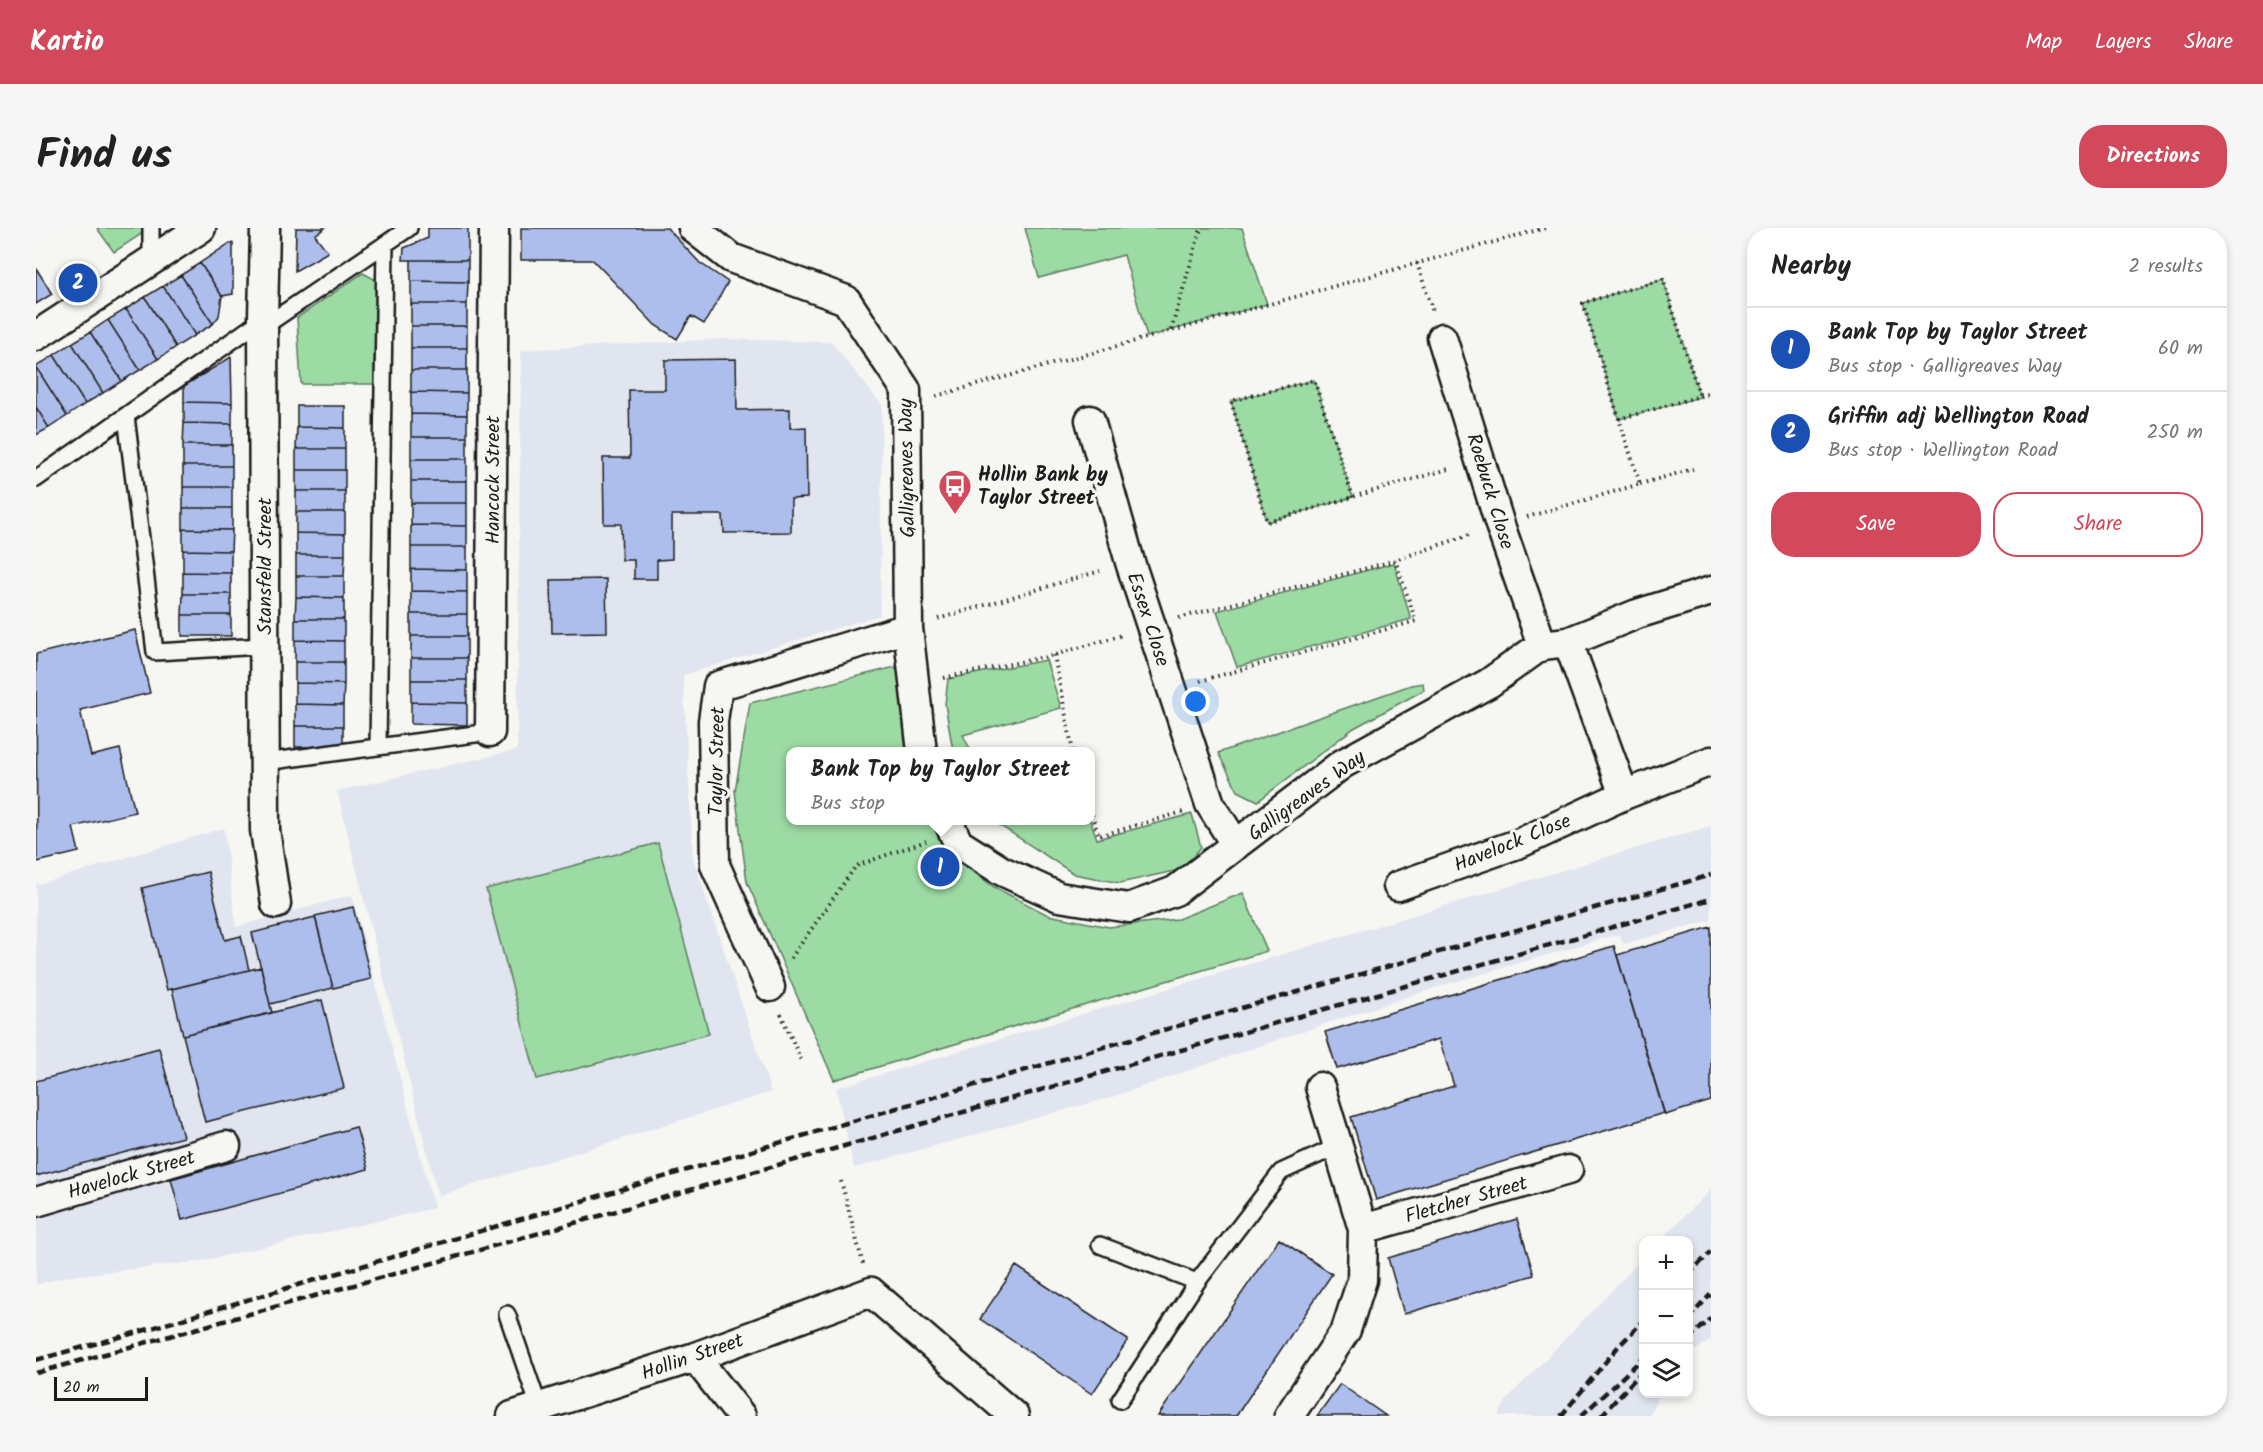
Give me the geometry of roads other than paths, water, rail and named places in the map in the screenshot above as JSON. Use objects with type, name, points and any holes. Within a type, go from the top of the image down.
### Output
[{"type":"street","points":[[36,336],[201,228]]},
{"type":"street","name":"Stansfeld Street","points":[[265,228],[263,323],[265,830],[276,904]]},
{"type":"street","name":"Hancock Street","points":[[490,732],[494,228]]},
{"type":"street","name":"Galligreaves Way","points":[[693,228],[731,258],[846,300],[906,390],[908,627],[921,747]]},
{"type":"street","name":"Roebuck Close","points":[[1442,338],[1500,525],[1555,644]]},
{"type":"street","name":"Essex Close","points":[[1090,420],[1130,562],[1210,804],[1236,845]]},
{"type":"street","name":"Galligreaves Way","points":[[950,826],[958,843],[1002,872],[1059,897],[1129,908],[1175,891],[1342,764],[1555,644],[1637,614],[1711,591]]},
{"type":"street","name":"Taylor Street","points":[[770,987],[715,865],[713,721],[718,686],[908,627]]},
{"type":"street","points":[[1555,644],[1624,795]]},
{"type":"street","name":"Havelock Close","points":[[1398,886],[1520,843],[1624,795],[1711,761]]},
{"type":"street","points":[[1289,1416],[1346,1330],[1362,1280],[1363,1229],[1320,1087]]},
{"type":"street","name":"Havelock Street","points":[[36,1202],[226,1146]]},
{"type":"street","name":"Fletcher Street","points":[[1363,1229],[1568,1170]]},
{"type":"street","name":"Hollin Street","points":[[512,1416],[695,1357],[871,1292],[1014,1416]]},
{"type":"street","points":[[695,1357],[741,1416]]},
{"type":"lane","points":[[151,228],[151,261]]},
{"type":"lane","points":[[36,479],[263,323],[409,228]]},
{"type":"lane","points":[[378,747],[385,244]]},
{"type":"lane","points":[[126,416],[155,652],[264,646]]},
{"type":"lane","points":[[265,762],[490,732]]},
{"type":"lane","points":[[1120,1400],[1197,1282],[1281,1172],[1338,1146]]},
{"type":"lane","points":[[1100,1245],[1197,1282]]},
{"type":"lane","points":[[507,1314],[539,1407]]},
{"type":"railway","points":[[36,1360],[142,1331],[1107,1046],[1711,875]]},
{"type":"railway","points":[[36,1373],[455,1257],[1711,899]]},
{"type":"railway","points":[[1693,1270],[1711,1252]]},
{"type":"railway","points":[[1693,1314],[1711,1294]]},
{"type":"railway","points":[[1693,1335],[1711,1319]]},
{"type":"railway","points":[[1561,1416],[1617,1348],[1639,1325]]},
{"type":"railway","points":[[1581,1416],[1639,1362]]},
{"type":"railway","points":[[1601,1416],[1639,1374]]},
{"type":"place","name":"Griffin adj Wellington Road","points":[[78,283]]},
{"type":"place","name":"Hollin Bank by Taylor Street","points":[[955,515]]},
{"type":"place","name":"Bank Top by Taylor Street","points":[[940,867]]}]
